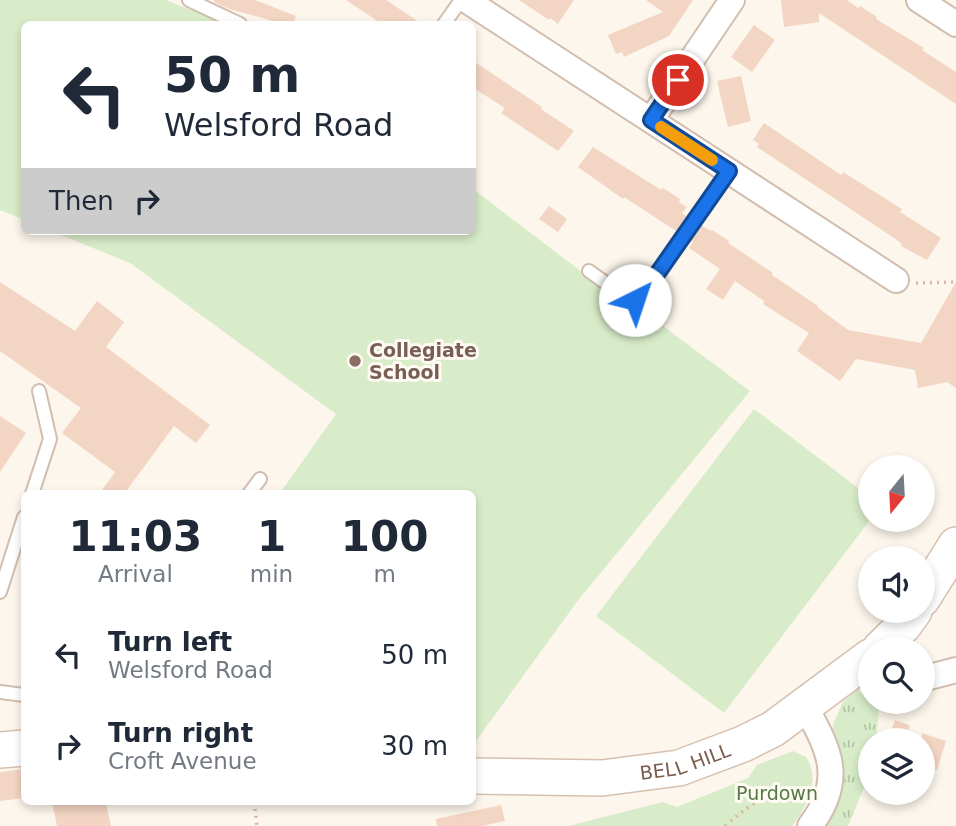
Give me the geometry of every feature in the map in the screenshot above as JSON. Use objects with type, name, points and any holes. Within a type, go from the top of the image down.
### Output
[{"type":"main road","points":[[935,578],[956,545]]},
{"type":"main road","name":"BELL HILL","points":[[892,637],[905,623]]},
{"type":"main road","name":"BELL HILL","points":[[476,776],[602,778],[679,768],[743,744],[773,729],[858,668]]},
{"type":"main road","points":[[0,750],[21,747]]},
{"type":"street","points":[[464,0],[896,280]]},
{"type":"street","points":[[651,120],[732,0]]},
{"type":"street","points":[[919,0],[956,24]]},
{"type":"street","points":[[935,676],[956,670]]},
{"type":"street","points":[[805,706],[825,743],[831,766],[830,786],[820,812],[810,826]]},
{"type":"street","points":[[0,736],[21,746]]},
{"type":"lane","points":[[189,0],[234,21]]},
{"type":"lane","points":[[446,21],[464,0]]},
{"type":"lane","points":[[589,271],[628,299],[638,299],[729,171]]},
{"type":"lane","points":[[33,490],[50,439],[39,391]]},
{"type":"lane","points":[[252,490],[260,479]]},
{"type":"lane","points":[[0,592],[21,526]]},
{"type":"lane","points":[[0,692],[21,695]]},
{"type":"path","points":[[896,280],[908,283],[956,282]]},
{"type":"path","points":[[725,826],[748,806],[768,795],[830,786]]},
{"type":"path","points":[[254,805],[257,826]]},
{"type":"green space","points":[[0,0],[166,0],[218,21],[21,21],[21,219],[0,210]]},
{"type":"green space","points":[[476,191],[659,331],[663,326],[750,391],[576,603],[476,741],[476,490],[282,490],[336,414],[130,263],[61,235],[476,235]]},
{"type":"green space","points":[[754,409],[858,488],[858,532],[861,532],[724,713],[596,616]]},
{"type":"green space","points":[[857,689],[858,714],[879,714],[877,728],[858,728],[858,802],[848,826],[819,826],[834,722],[843,702]]},
{"type":"green space","name":"Purdown","points":[[793,751],[806,757],[812,784],[807,802],[792,826],[568,826],[663,802],[677,807],[748,778],[757,765]]},
{"type":"building","points":[[255,0],[296,16],[294,21],[273,21],[214,2]]},
{"type":"building","points":[[346,0],[386,0],[418,21],[378,21]]},
{"type":"building","points":[[519,0],[574,0],[558,24]]},
{"type":"building","points":[[646,0],[693,0],[669,36],[624,57],[622,52],[616,54],[608,35],[663,12]]},
{"type":"building","points":[[781,0],[847,0],[858,8],[860,6],[956,72],[956,104],[819,13],[819,22],[784,27]]},
{"type":"building","points":[[754,25],[775,40],[752,72],[731,57]]},
{"type":"building","points":[[476,63],[574,131],[558,151],[501,113],[505,108],[476,90]]},
{"type":"building","points":[[741,76],[751,121],[728,127],[717,81]]},
{"type":"building","points":[[764,123],[841,175],[843,172],[902,209],[900,212],[941,238],[927,260],[901,246],[894,238],[757,147],[759,144],[753,140]]},
{"type":"building","points":[[593,147],[680,199],[679,202],[687,207],[682,213],[686,216],[676,231],[624,197],[623,199],[578,167]]},
{"type":"building","points":[[549,206],[567,219],[558,232],[539,219]]},
{"type":"building","points":[[701,225],[729,241],[728,243],[773,273],[772,275],[848,330],[921,343],[956,282],[956,388],[947,382],[918,388],[915,370],[856,359],[840,381],[797,351],[809,333],[763,304],[764,301],[735,281],[723,300],[706,289],[720,269],[689,248],[693,242],[690,240]]},
{"type":"building","points":[[0,282],[75,331],[97,301],[124,322],[106,347],[210,425],[196,443],[174,426],[127,490],[102,490],[115,472],[62,433],[81,408],[0,351]]},
{"type":"building","points":[[0,416],[26,433],[0,472]]},
{"type":"building","points":[[895,720],[910,725],[909,728],[892,728]]},
{"type":"building","points":[[935,737],[946,741],[937,770],[935,769]]},
{"type":"building","points":[[21,769],[21,798],[0,801],[0,772]]},
{"type":"building","points":[[53,805],[106,805],[111,826],[57,826]]},
{"type":"building","points":[[501,805],[505,821],[482,826],[437,826],[436,819]]},
{"type":"slow traffic","points":[[661,127],[712,160]]},
{"type":"place","name":"Collegiate School","points":[[355,361]]},
{"type":"route","points":[[635,300],[641,297],[729,171],[651,120],[678,80]]}]
